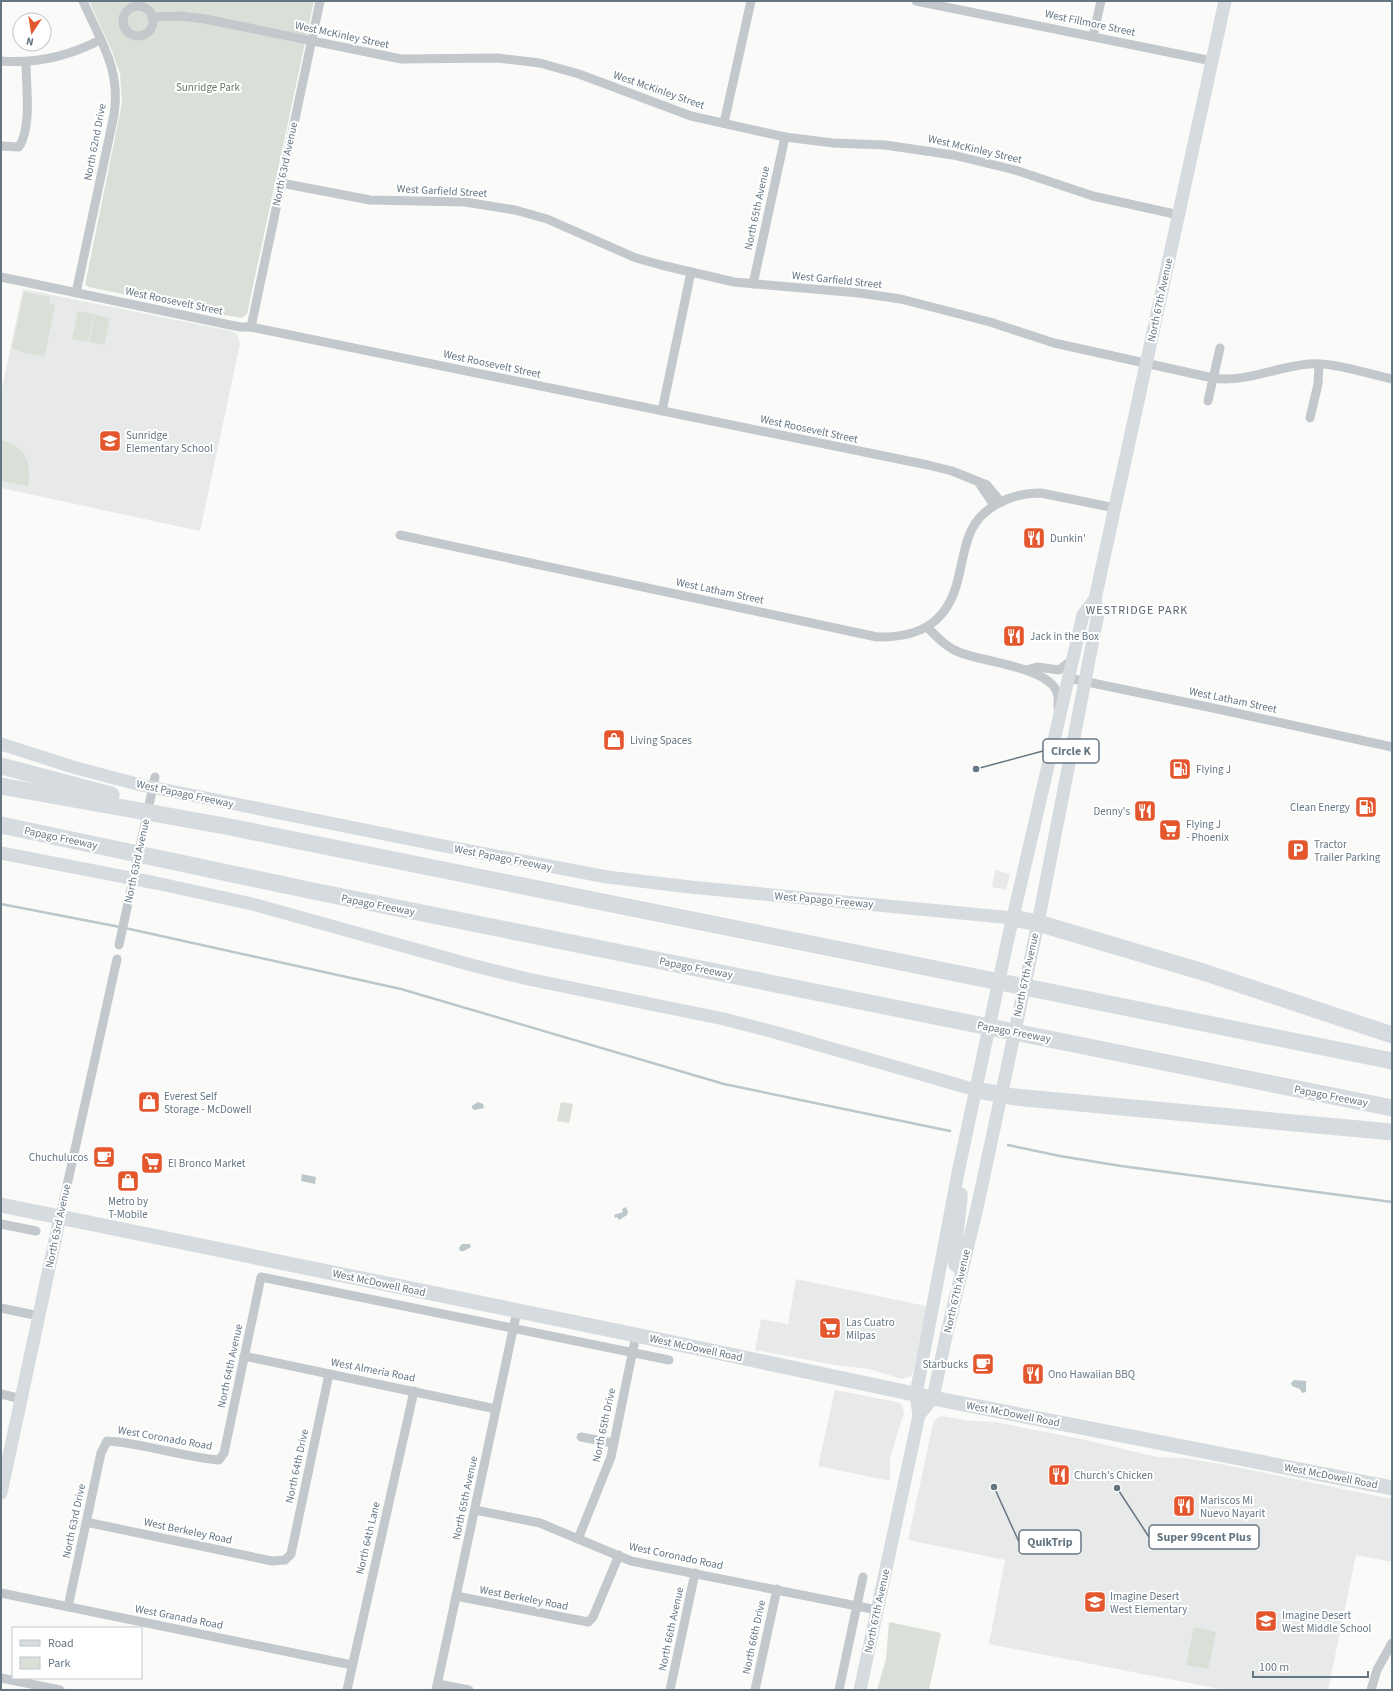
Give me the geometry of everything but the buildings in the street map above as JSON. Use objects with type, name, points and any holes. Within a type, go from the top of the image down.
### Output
[{"type":"highway","points":[[1,766],[225,826]]},
{"type":"highway","points":[[1,786],[225,826],[1392,1061]]},
{"type":"highway","name":"Papago Freeway","points":[[1,825],[320,893],[1392,1108]]},
{"type":"highway","points":[[1,836],[56,837]]},
{"type":"highway","points":[[1013,918],[1038,923],[1203,972],[1392,1035]]},
{"type":"highway","points":[[969,1088],[1000,1095],[1392,1132]]},
{"type":"main road","name":"North 67th Avenue","points":[[919,1415],[933,1398],[994,1127],[1038,923],[1098,614],[1095,599],[1225,1]]},
{"type":"main road","name":"North 67th Avenue","points":[[860,1690],[919,1415],[916,1394],[969,1121],[969,1088],[981,1068],[1007,943],[1083,615],[1095,599]]},
{"type":"main road","name":"West Papago Freeway","points":[[1,744],[76,768],[141,785],[607,877],[690,887],[1013,918]]},
{"type":"main road","points":[[1,853],[127,877],[256,905],[475,966],[528,979],[724,1019],[969,1088]]},
{"type":"main road","points":[[959,1168],[961,1200],[954,1260],[955,1265],[962,1270]]},
{"type":"main road","name":"West McDowell Road","points":[[1,1205],[636,1335],[933,1398],[1392,1488]]},
{"type":"main road","name":"North 63rd Avenue","points":[[1,1493],[60,1218]]},
{"type":"street","name":"North 62nd Drive","points":[[76,292],[115,105],[116,88],[114,72],[83,1]]},
{"type":"street","name":"North 63rd Avenue","points":[[251,326],[320,1]]},
{"type":"street","points":[[724,123],[751,1]]},
{"type":"street","name":"West Fillmore Street","points":[[916,1],[1212,61]]},
{"type":"street","points":[[1093,36],[1100,1]]},
{"type":"street","name":"West McKinley Street","points":[[152,17],[180,16],[205,19],[401,59],[498,58],[540,63],[590,78],[675,111],[724,123],[785,137],[833,143],[885,145],[933,151],[1015,170],[1093,196],[1179,215]]},
{"type":"street","points":[[1,61],[26,62],[52,58],[67,54],[100,40]]},
{"type":"street","points":[[1,146],[19,148],[23,140],[26,122],[26,62]]},
{"type":"street","name":"North 65th Avenue","points":[[753,284],[785,137]]},
{"type":"street","name":"West Garfield Street","points":[[281,183],[370,200],[465,202],[515,210],[547,219],[636,258],[691,272],[734,282],[859,293],[908,300],[990,322],[1054,343],[1213,378],[1234,379],[1302,365],[1319,364],[1392,379]]},
{"type":"street","points":[[662,411],[691,272]]},
{"type":"street","name":"West Roosevelt Street","points":[[1,277],[240,327],[251,326],[928,465],[952,471],[987,485],[998,503]]},
{"type":"street","points":[[1208,401],[1220,348]]},
{"type":"street","points":[[1310,418],[1318,384],[1319,364]]},
{"type":"street","points":[[1057,729],[1057,693],[1048,682],[1026,670],[962,654],[942,642],[927,627],[945,610],[954,593],[965,545],[971,530],[982,514],[998,503],[1017,495],[1040,493],[1115,508]]},
{"type":"street","name":"West Latham Street","points":[[400,536],[877,636],[900,636],[927,627]]},
{"type":"street","points":[[1026,670],[1037,667],[1060,670],[1072,660]]},
{"type":"street","name":"West Latham Street","points":[[1068,678],[1392,747]]},
{"type":"street","name":"North 63rd Avenue","points":[[119,945],[155,777]]},
{"type":"street","name":"North 63rd Avenue","points":[[60,1218],[117,959]]},
{"type":"street","points":[[1,1224],[36,1231]]},
{"type":"street","name":"West McDowell Road","points":[[261,1276],[669,1360]]},
{"type":"street","name":"North 64th Avenue","points":[[219,1460],[224,1453],[261,1276]]},
{"type":"street","points":[[1,1308],[39,1316]]},
{"type":"street","name":"North 65th Avenue","points":[[437,1687],[517,1311]]},
{"type":"street","name":"North 65th Drive","points":[[578,1539],[607,1470],[636,1335]]},
{"type":"street","name":"West Almeria Road","points":[[244,1356],[496,1408]]},
{"type":"street","name":"North 64th Drive","points":[[285,1560],[291,1554],[329,1374]]},
{"type":"street","name":"North 64th Lane","points":[[347,1690],[414,1391]]},
{"type":"street","points":[[1,1394],[22,1399]]},
{"type":"street","points":[[581,1437],[613,1444]]},
{"type":"street","name":"West Coronado Road","points":[[106,1441],[123,1442],[205,1459],[219,1460]]},
{"type":"street","name":"North 63rd Drive","points":[[68,1607],[101,1453],[106,1441]]},
{"type":"street","name":"West Coronado Road","points":[[474,1510],[540,1523],[631,1561],[877,1610]]},
{"type":"street","name":"West Berkeley Road","points":[[86,1522],[272,1561],[285,1560]]},
{"type":"street","name":"West Berkeley Road","points":[[456,1596],[588,1622],[593,1617],[618,1556]]},
{"type":"street","name":"North 66th Avenue","points":[[670,1690],[695,1573]]},
{"type":"street","name":"North 67th Avenue","points":[[839,1690],[863,1577]]},
{"type":"street","name":"North 66th Drive","points":[[755,1690],[777,1589]]},
{"type":"street","name":"West Granada Road","points":[[1,1593],[352,1665]]},
{"type":"street","points":[[1371,1690],[1377,1670],[1392,1643]]},
{"type":"street","points":[[1,1678],[60,1690]]},
{"type":"street","points":[[437,1687],[469,1690]]},
{"type":"shaded area","name":"Sunridge Elementary School","points":[[23,289],[231,331],[237,334],[240,344],[200,531],[1,488],[1,393]]},
{"type":"shaded area","points":[[995,870],[1010,874],[1006,890],[992,887]]},
{"type":"shaded area","points":[[478,1102],[483,1104],[484,1108],[474,1110],[472,1106]]},
{"type":"shaded area","points":[[302,1174],[316,1177],[315,1184],[301,1181]]},
{"type":"shaded area","points":[[626,1207],[628,1212],[627,1215],[619,1220],[617,1217],[615,1218],[614,1215],[623,1212],[622,1209]]},
{"type":"shaded area","points":[[462,1244],[470,1244],[471,1247],[464,1251],[460,1251],[459,1248]]},
{"type":"shaded area","points":[[796,1279],[926,1306],[914,1368],[911,1376],[902,1379],[869,1369],[835,1365],[755,1350],[761,1319],[788,1324]]},
{"type":"shaded area","points":[[1294,1380],[1306,1381],[1306,1392],[1302,1393],[1300,1389],[1292,1386],[1291,1383]]},
{"type":"shaded area","points":[[835,1390],[897,1402],[902,1405],[904,1414],[890,1460],[890,1481],[818,1466]]},
{"type":"shaded area","points":[[941,1416],[971,1421],[995,1422],[1081,1439],[1157,1457],[1183,1458],[1221,1464],[1392,1499],[1392,1562],[1356,1555],[1328,1690],[1225,1690],[989,1644],[1005,1560],[908,1540],[933,1424],[936,1419]]},
{"type":"green space","name":"Sunridge Park","points":[[89,1],[314,1],[247,314],[242,318],[212,313],[85,285],[122,103],[120,74],[112,51]]},
{"type":"green space","points":[[24,292],[50,297],[49,303],[55,305],[45,354],[43,356],[24,353],[12,348]]},
{"type":"green space","points":[[78,311],[94,314],[88,342],[72,339]]},
{"type":"green space","points":[[95,315],[110,318],[104,345],[89,342]]},
{"type":"green space","points":[[1,440],[16,447],[25,457],[29,470],[28,486],[1,481]]},
{"type":"green space","points":[[561,1102],[573,1104],[569,1123],[557,1121]]},
{"type":"green space","points":[[889,1622],[941,1633],[929,1690],[877,1690],[886,1659]]},
{"type":"green space","points":[[1194,1627],[1216,1632],[1208,1669],[1186,1665]]},
{"type":"waterway","points":[[1,904],[120,927]]},
{"type":"waterway","points":[[125,928],[401,989],[724,1084],[950,1131]]},
{"type":"waterway","points":[[1008,1145],[1060,1156],[1121,1166],[1392,1202]]},
{"type":"place","name":"Sunridge Elementary School","points":[[110,441]]},
{"type":"place","name":"Dunkin'","points":[[1034,538]]},
{"type":"place","name":"Jack in the Box","points":[[1014,636]]},
{"type":"place","name":"Living Spaces","points":[[614,740]]},
{"type":"place","name":"Circle K","points":[[976,769]]},
{"type":"place","name":"Flying J","points":[[1180,769]]},
{"type":"place","name":"Clean Energy","points":[[1366,807]]},
{"type":"place","name":"Denny's","points":[[1145,811]]},
{"type":"place","name":"Flying J - Phoenix","points":[[1170,830]]},
{"type":"place","name":"Tractor Trailer Parking","points":[[1298,850]]},
{"type":"place","name":"Everest Self Storage - McDowell","points":[[149,1102]]},
{"type":"place","name":"Chuchulucos","points":[[104,1157]]},
{"type":"place","name":"El Bronco Market","points":[[152,1163]]},
{"type":"place","name":"Metro by T-Mobile","points":[[128,1181]]},
{"type":"place","name":"Las Cuatro Milpas","points":[[830,1328]]},
{"type":"place","name":"Starbucks","points":[[983,1364]]},
{"type":"place","name":"Ono Hawaiian BBQ","points":[[1033,1374]]},
{"type":"place","name":"Church's Chicken","points":[[1059,1475]]},
{"type":"place","name":"QuikTrip","points":[[994,1487]]},
{"type":"place","name":"Super 99cent Plus","points":[[1117,1488]]},
{"type":"place","name":"Mariscos Mi Nuevo Nayarit","points":[[1184,1506]]},
{"type":"place","name":"Imagine Desert West Elementary","points":[[1095,1602]]},
{"type":"place","name":"Imagine Desert West Middle School","points":[[1266,1621]]},
{"type":"district","name":"WESTRIDGE PARK","points":[[1137,610]]}]
